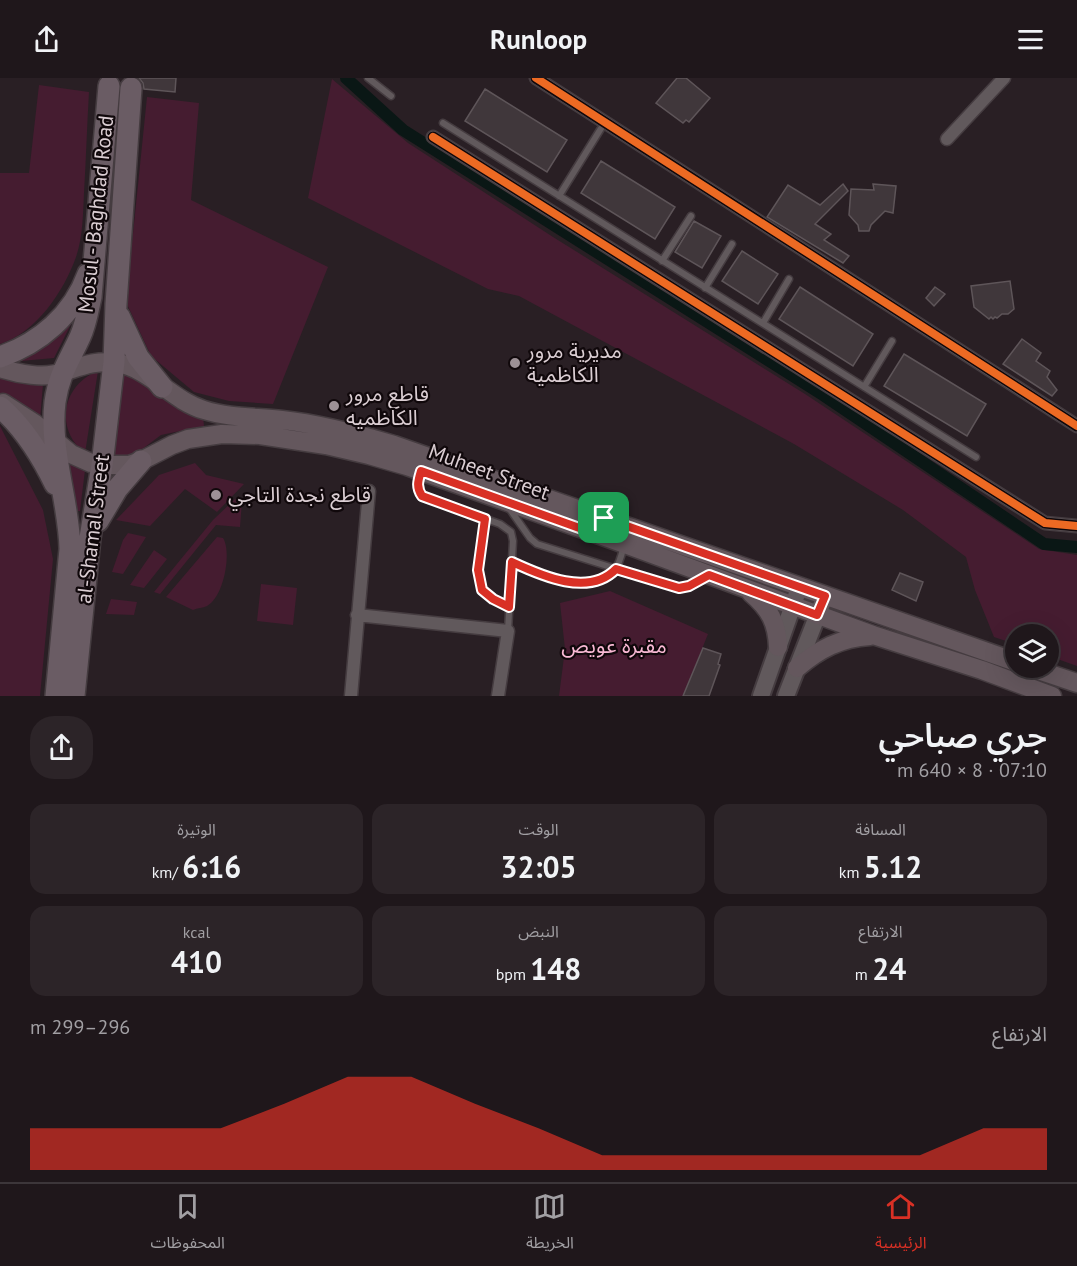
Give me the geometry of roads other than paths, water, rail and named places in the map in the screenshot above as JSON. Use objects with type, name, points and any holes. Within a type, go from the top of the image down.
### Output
[{"type":"highway","name":"Mosul - Baghdad Road","points":[[62,373],[79,339],[91,297],[109,86]]},
{"type":"highway","name":"al-Shamal Street","points":[[74,696],[90,538],[102,465],[114,363],[131,88]]},
{"type":"highway","points":[[0,357],[37,339],[67,312],[87,277],[95,238]]},
{"type":"highway","points":[[116,304],[121,323],[138,357],[162,387]]},
{"type":"highway","name":"al-Shamal Street","points":[[56,696],[69,570],[69,536],[54,439],[55,402],[62,373]]},
{"type":"highway","points":[[0,407],[35,448],[47,468],[64,510]]},
{"type":"highway","points":[[90,538],[106,504],[141,461]]},
{"type":"main road","name":"Muheet Street","points":[[0,368],[34,374],[62,373],[87,363],[125,365],[145,373],[183,402],[207,411],[316,426],[394,445],[600,526],[709,575],[873,635],[982,670],[1052,696]]},
{"type":"main road","points":[[0,401],[34,423],[71,454],[102,465]]},
{"type":"main road","name":"Muheet Street","points":[[102,465],[115,466],[141,461],[188,439],[222,434],[242,434],[326,445],[369,454],[499,500],[600,526]]},
{"type":"main road","name":"Muheet Street","points":[[622,537],[825,596],[1005,658]]},
{"type":"main road","points":[[745,588],[764,604],[773,617],[778,647]]},
{"type":"main road","points":[[796,668],[815,653],[834,643],[851,637],[873,635]]},
{"type":"main road","points":[[1059,677],[1077,683]]},
{"type":"street","points":[[536,78],[1077,426]]},
{"type":"street","points":[[947,139],[1004,78]]},
{"type":"street","points":[[433,137],[1045,523],[1077,526]]},
{"type":"street","points":[[351,696],[369,491]]},
{"type":"street","points":[[761,696],[799,588]]},
{"type":"street","points":[[786,696],[825,596]]},
{"type":"street","points":[[357,615],[508,631],[498,696]]},
{"type":"lane","points":[[368,78],[391,96]]},
{"type":"lane","points":[[559,196],[605,122]]},
{"type":"lane","points":[[443,123],[976,458]]},
{"type":"lane","points":[[662,261],[691,216]]},
{"type":"lane","points":[[705,288],[732,244]]},
{"type":"lane","points":[[763,323],[789,279]]},
{"type":"lane","points":[[864,387],[892,340]]},
{"type":"lane","points":[[421,471],[417,483],[422,496],[504,526],[511,532],[513,541],[508,631]]},
{"type":"lane","points":[[499,500],[537,544],[679,588],[689,586],[709,575]]},
{"type":"lane","points":[[485,519],[478,570],[482,590],[509,607]]},
{"type":"lane","points":[[512,562],[548,576],[585,583],[602,579],[616,569],[622,537]]},
{"type":"waterway","points":[[346,78],[403,130],[823,395],[1044,544],[1077,547]]},
{"type":"place","name":"مديرية مرور الكاظمية","points":[[515,363]]},
{"type":"place","name":"قاطع مرور الكاظميه","points":[[334,406]]},
{"type":"place","name":"قاطع نجدة التاجي","points":[[216,495]]},
{"type":"park label","name":"مقبرة عويص","points":[[614,646]]}]
